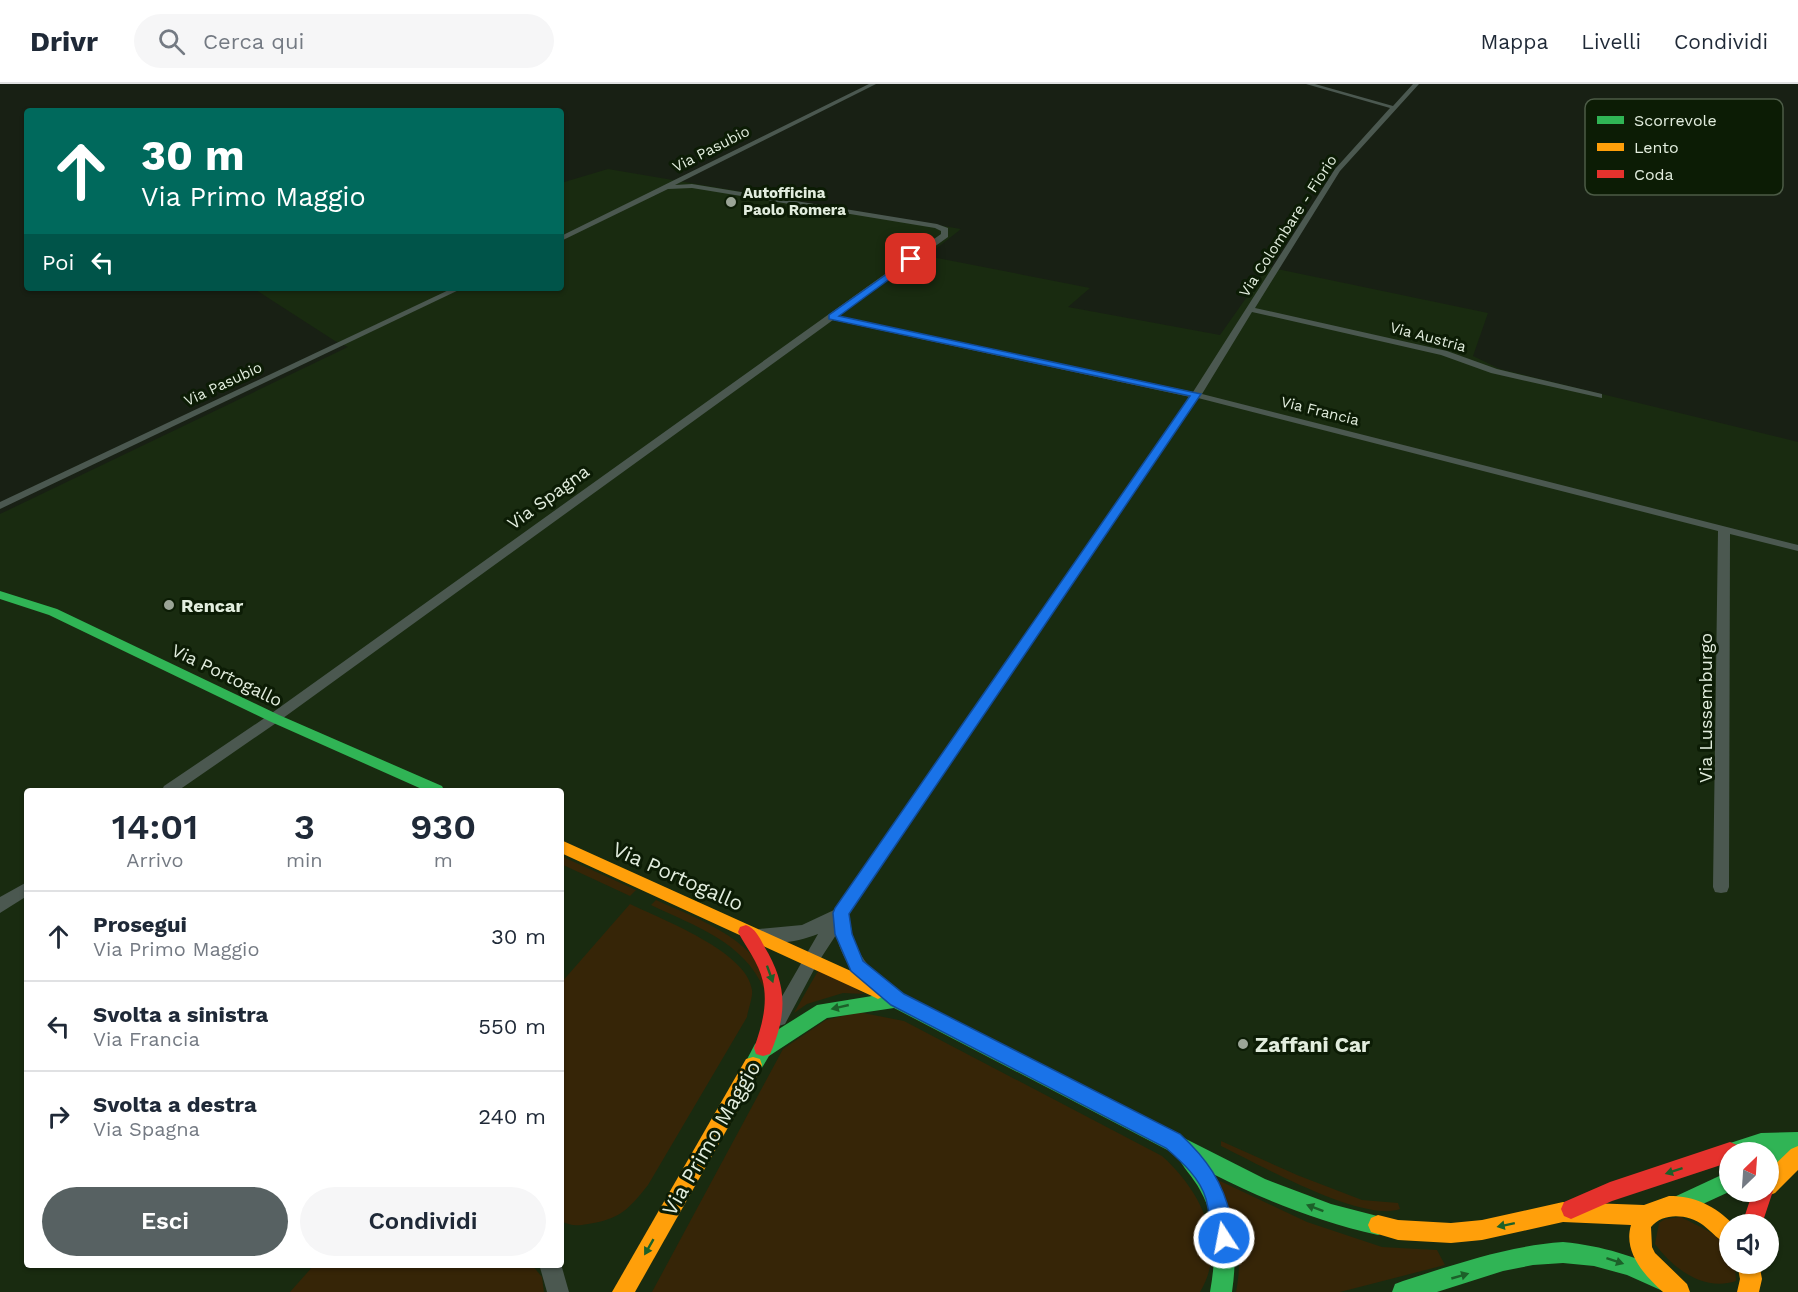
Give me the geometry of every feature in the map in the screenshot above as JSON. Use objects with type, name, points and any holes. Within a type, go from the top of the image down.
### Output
[{"type":"main road","name":"Via Portogallo","points":[[0,595],[53,612],[274,718],[432,788]]},
{"type":"main road","name":"Via Portogallo","points":[[564,847],[898,1000]]},
{"type":"main road","name":"Via Portogallo","points":[[745,929],[758,947],[775,986],[775,1025],[762,1050]]},
{"type":"main road","name":"Via Primo Maggio","points":[[623,1292],[762,1050],[822,1011],[870,1002],[898,1000]]},
{"type":"main road","points":[[898,1000],[1260,1186],[1331,1214],[1398,1230],[1451,1233],[1482,1230],[1563,1212],[1610,1192],[1719,1156]]},
{"type":"main road","points":[[1173,1141],[1193,1159],[1215,1195],[1227,1251],[1221,1292]]},
{"type":"main road","points":[[1761,1142],[1798,1141]]},
{"type":"main road","points":[[1779,1156],[1798,1147]]},
{"type":"main road","points":[[1779,1175],[1798,1156]]},
{"type":"main road","points":[[1679,1205],[1719,1186]]},
{"type":"main road","points":[[1679,1292],[1665,1281],[1644,1252],[1639,1226],[1643,1215],[1652,1208],[1664,1204],[1679,1205],[1712,1220],[1719,1226]]},
{"type":"main road","points":[[1563,1212],[1643,1215]]},
{"type":"main road","points":[[1403,1292],[1525,1257],[1563,1251],[1592,1253],[1665,1281]]},
{"type":"main road","points":[[1748,1292],[1750,1274]]},
{"type":"street","name":"Via Pasubio","points":[[564,238],[873,84]]},
{"type":"street","points":[[1309,84],[1395,108]]},
{"type":"street","name":"Via Colombare - Fiorio","points":[[1196,394],[1337,170],[1416,84]]},
{"type":"street","name":"Via Spagna","points":[[172,788],[274,718],[945,235],[945,230],[937,226],[692,186],[669,187]]},
{"type":"street","name":"Via Pasubio","points":[[0,506],[453,291]]},
{"type":"street","name":"Via Austria","points":[[1250,309],[1444,353],[1494,371],[1599,396]]},
{"type":"street","name":"Via Francia","points":[[832,317],[1196,394],[1798,548]]},
{"type":"street","points":[[775,1025],[811,959],[841,913],[1196,394]]},
{"type":"street","name":"Via Lussemburgo","points":[[1721,886],[1724,529]]},
{"type":"street","points":[[0,906],[24,890]]},
{"type":"street","points":[[745,929],[776,936],[790,936],[815,928],[841,913]]},
{"type":"street","points":[[841,913],[843,934],[857,966],[898,1000]]},
{"type":"street","points":[[551,1268],[558,1292]]},
{"type":"shaded area","points":[[608,169],[961,229],[927,256],[1090,288],[1068,307],[1220,335],[1268,267],[1488,313],[1473,356],[1500,369],[1798,442],[1798,1292],[0,1292],[0,514],[348,347],[258,291],[564,291],[564,182]]},
{"type":"shaded area","points":[[564,857],[636,890],[630,896],[564,865]]},
{"type":"shaded area","points":[[656,900],[699,919],[743,947],[754,958],[761,970],[764,989],[744,959],[731,947],[701,928],[651,905]]},
{"type":"shaded area","points":[[630,904],[701,938],[720,950],[747,976],[752,990],[747,1017],[648,1185],[629,1207],[616,1216],[580,1225],[564,1222],[564,980]]},
{"type":"shaded area","points":[[819,969],[865,994],[843,993],[807,1004],[794,1013]]},
{"type":"shaded area","points":[[858,1012],[904,1021],[1162,1156],[1188,1184],[1206,1218],[1212,1255],[1208,1274],[1200,1292],[652,1292],[783,1049],[826,1020]]},
{"type":"shaded area","points":[[1221,1141],[1297,1175],[1362,1200],[1398,1203],[1400,1209],[1383,1211],[1362,1208],[1310,1190],[1221,1146]]},
{"type":"shaded area","points":[[1218,1180],[1307,1222],[1382,1247],[1437,1250],[1445,1265],[1340,1292],[1236,1292],[1238,1247]]},
{"type":"shaded area","points":[[1681,1217],[1719,1239],[1719,1274],[1736,1274],[1736,1281],[1724,1284],[1712,1283],[1690,1276],[1680,1269],[1655,1244],[1659,1223],[1665,1219]]},
{"type":"shaded area","points":[[311,1268],[534,1268],[542,1277],[544,1292],[290,1292]]},
{"type":"traffic: fast","points":[[0,595],[53,612],[274,718],[432,788]]},
{"type":"traffic: fast","points":[[878,991],[1260,1187],[1331,1214],[1378,1225]]},
{"type":"traffic: fast","points":[[753,1065],[762,1050],[823,1011],[895,1000]]},
{"type":"traffic: fast","points":[[1761,1142],[1798,1141]]},
{"type":"traffic: fast","points":[[1779,1156],[1798,1147]]},
{"type":"traffic: fast","points":[[1186,1153],[1208,1184],[1221,1218],[1225,1254],[1221,1292]]},
{"type":"traffic: fast","points":[[1679,1205],[1719,1186]]},
{"type":"traffic: fast","points":[[1403,1292],[1503,1261],[1533,1255],[1563,1253],[1594,1256],[1628,1265],[1665,1281]]},
{"type":"traffic: slow","points":[[564,847],[878,991]]},
{"type":"traffic: slow","points":[[623,1292],[753,1065]]},
{"type":"traffic: slow","points":[[1779,1175],[1798,1156]]},
{"type":"traffic: slow","points":[[1679,1292],[1657,1272],[1643,1254],[1639,1233],[1642,1221],[1658,1208],[1682,1206],[1708,1216],[1719,1225]]},
{"type":"traffic: slow","points":[[1378,1225],[1398,1230],[1451,1233],[1482,1230],[1563,1212],[1643,1215]]},
{"type":"traffic: slow","points":[[1748,1292],[1750,1274]]},
{"type":"traffic: jam","points":[[746,932],[764,961],[774,987],[773,1015],[763,1048]]},
{"type":"traffic: jam","points":[[1571,1209],[1610,1192],[1719,1156]]},
{"type":"traffic: jam","points":[[1755,1214],[1759,1202]]},
{"type":"place","name":"Autofficina Paolo Romera","points":[[731,202]]},
{"type":"place","name":"Rencar","points":[[169,605]]},
{"type":"place","name":"Zaffani Car","points":[[1243,1044]]},
{"type":"route","points":[[911,259],[832,317],[1196,394],[841,913],[843,934],[857,966],[872,981],[898,1000],[1173,1141],[1193,1159],[1206,1177],[1215,1195],[1224,1238]]}]
